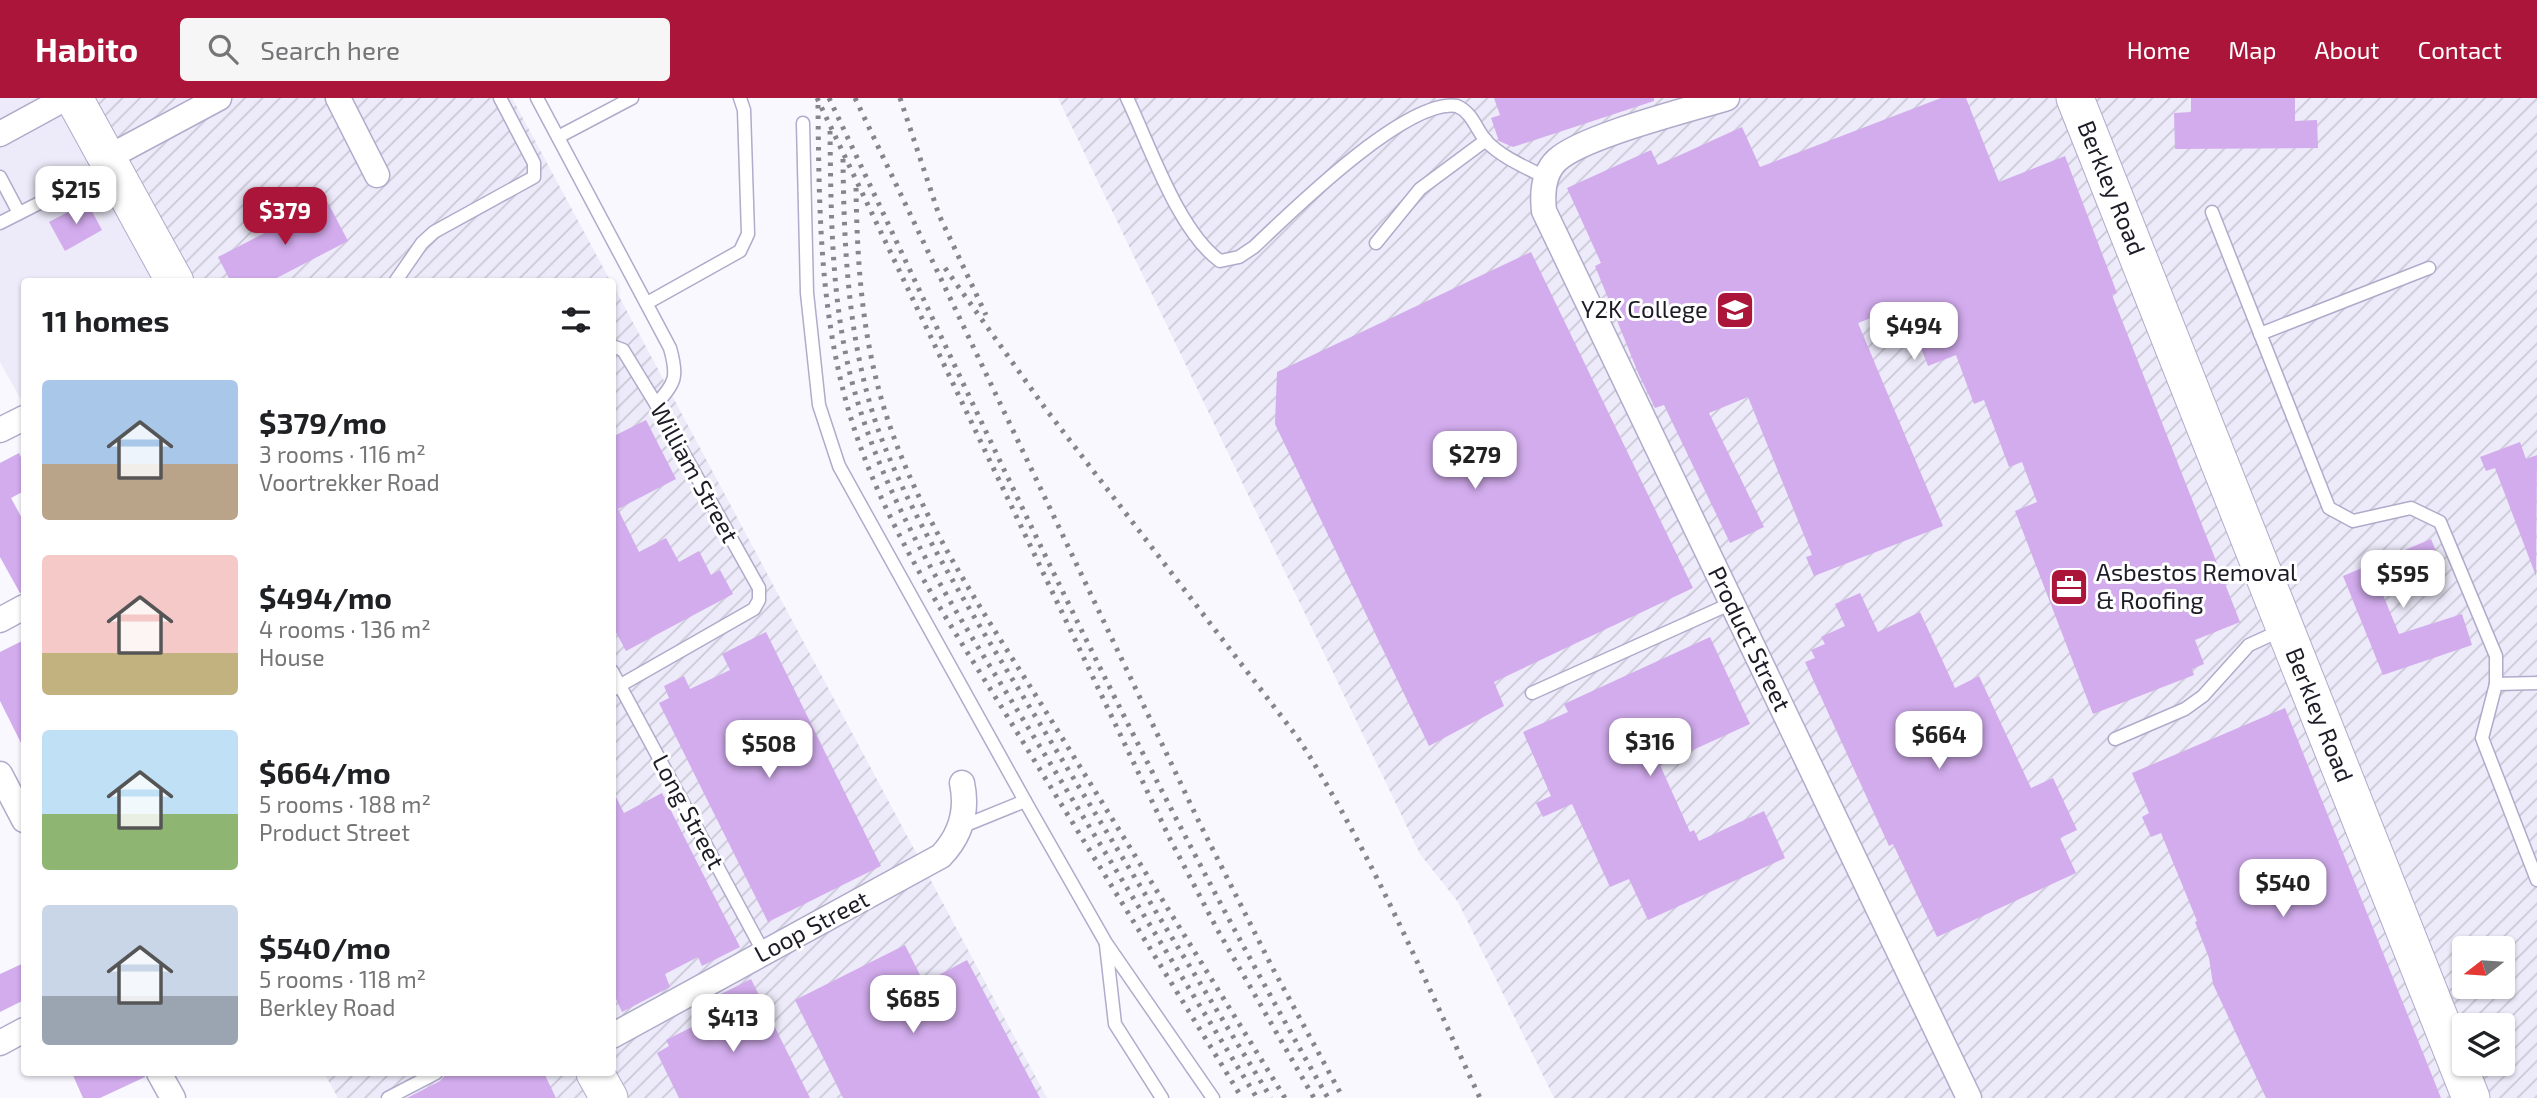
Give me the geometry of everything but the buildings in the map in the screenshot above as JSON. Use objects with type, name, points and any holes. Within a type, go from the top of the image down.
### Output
[{"type":"main road","points":[[74,98],[173,278]]},
{"type":"main road","name":"Berkley Road","points":[[2075,98],[2471,1098]]},
{"type":"main road","points":[[597,1076],[609,1098]]},
{"type":"street","points":[[0,134],[66,98]]},
{"type":"street","points":[[107,158],[219,98]]},
{"type":"street","points":[[338,98],[377,175]]},
{"type":"street","points":[[1546,178],[1556,161],[1579,145],[1727,98]]},
{"type":"street","name":"Product Street","points":[[1546,178],[1542,194],[1544,211],[1969,1098]]},
{"type":"street","points":[[0,430],[21,420]]},
{"type":"street","points":[[0,620],[21,609]]},
{"type":"street","points":[[0,774],[17,815]]},
{"type":"street","points":[[961,827],[965,809],[962,783]]},
{"type":"street","name":"Loop Street","points":[[616,1034],[925,867],[952,845],[961,827]]},
{"type":"street","points":[[0,1043],[21,1032]]},
{"type":"street","points":[[161,1076],[173,1098]]},
{"type":"lane","points":[[399,278],[422,243],[435,232],[534,177],[534,163],[500,98]]},
{"type":"lane","points":[[537,98],[670,348],[676,369],[672,387],[656,404]]},
{"type":"lane","points":[[558,137],[632,98]]},
{"type":"lane","points":[[647,303],[740,251],[748,234],[744,110],[740,98]]},
{"type":"lane","points":[[1128,98],[1189,229],[1206,251],[1220,261],[1239,257],[1254,247],[1373,134],[1415,108],[1438,102],[1455,101],[1469,114],[1486,140],[1501,154],[1546,178]]},
{"type":"lane","points":[[803,123],[807,293],[819,405],[839,466],[1106,943],[1213,1098]]},
{"type":"lane","points":[[1376,243],[1420,189],[1486,140]]},
{"type":"lane","points":[[0,177],[19,214]]},
{"type":"lane","points":[[0,223],[73,186]]},
{"type":"lane","points":[[2212,212],[2329,508],[2353,521],[2411,508],[2440,522],[2496,656],[2496,684],[2482,738],[2537,880]]},
{"type":"lane","points":[[2260,334],[2429,268]]},
{"type":"lane","name":"William Street","points":[[616,347],[623,350],[656,404],[759,588],[759,600],[754,609],[616,688]]},
{"type":"lane","points":[[1532,693],[1732,603]]},
{"type":"lane","points":[[2115,739],[2185,709],[2203,696],[2249,645],[2285,628]]},
{"type":"lane","points":[[2496,684],[2537,683]]},
{"type":"lane","name":"Long Street","points":[[616,688],[764,953]]},
{"type":"lane","points":[[961,827],[1025,801]]},
{"type":"lane","points":[[1106,943],[1115,1024],[1162,1098]]},
{"type":"lane","points":[[388,1098],[430,1076]]},
{"type":"shaded area","points":[[0,98],[74,98],[173,278],[21,278],[21,400],[0,362]]},
{"type":"shaded area","points":[[74,98],[512,98],[609,278],[173,278]]},
{"type":"shaded area","points":[[1058,98],[2537,98],[2537,1098],[1554,1098],[1458,902],[1420,854]]},
{"type":"shaded area","points":[[616,291],[1047,1098],[338,1098],[326,1076],[616,1076]]},
{"type":"railway","points":[[817,98],[1170,839],[1217,929],[1314,1098]]},
{"type":"railway","points":[[829,98],[1130,729],[1194,853],[1328,1098]]},
{"type":"railway","points":[[855,98],[1200,824],[1272,967],[1343,1098]]},
{"type":"railway","points":[[900,98],[939,215],[986,315]]},
{"type":"railway","points":[[818,105],[821,228],[834,349],[854,428],[883,503],[941,609],[1242,1098]]},
{"type":"railway","points":[[830,131],[833,255],[839,317],[851,378],[865,426],[883,472],[926,560],[951,603],[1257,1098]]},
{"type":"railway","points":[[843,159],[847,262],[854,331],[869,399],[889,458],[926,533],[982,630],[1271,1098]]},
{"type":"railway","points":[[856,188],[859,271],[870,354],[884,408],[915,489],[978,604],[1285,1098]]},
{"type":"railway","points":[[945,268],[1045,408],[1298,738],[1373,870],[1480,1098]]},
{"type":"place","name":"Y2K College","points":[[1735,310]]},
{"type":"place","name":"Asbestos Removal & Roofing","points":[[2069,587]]}]
